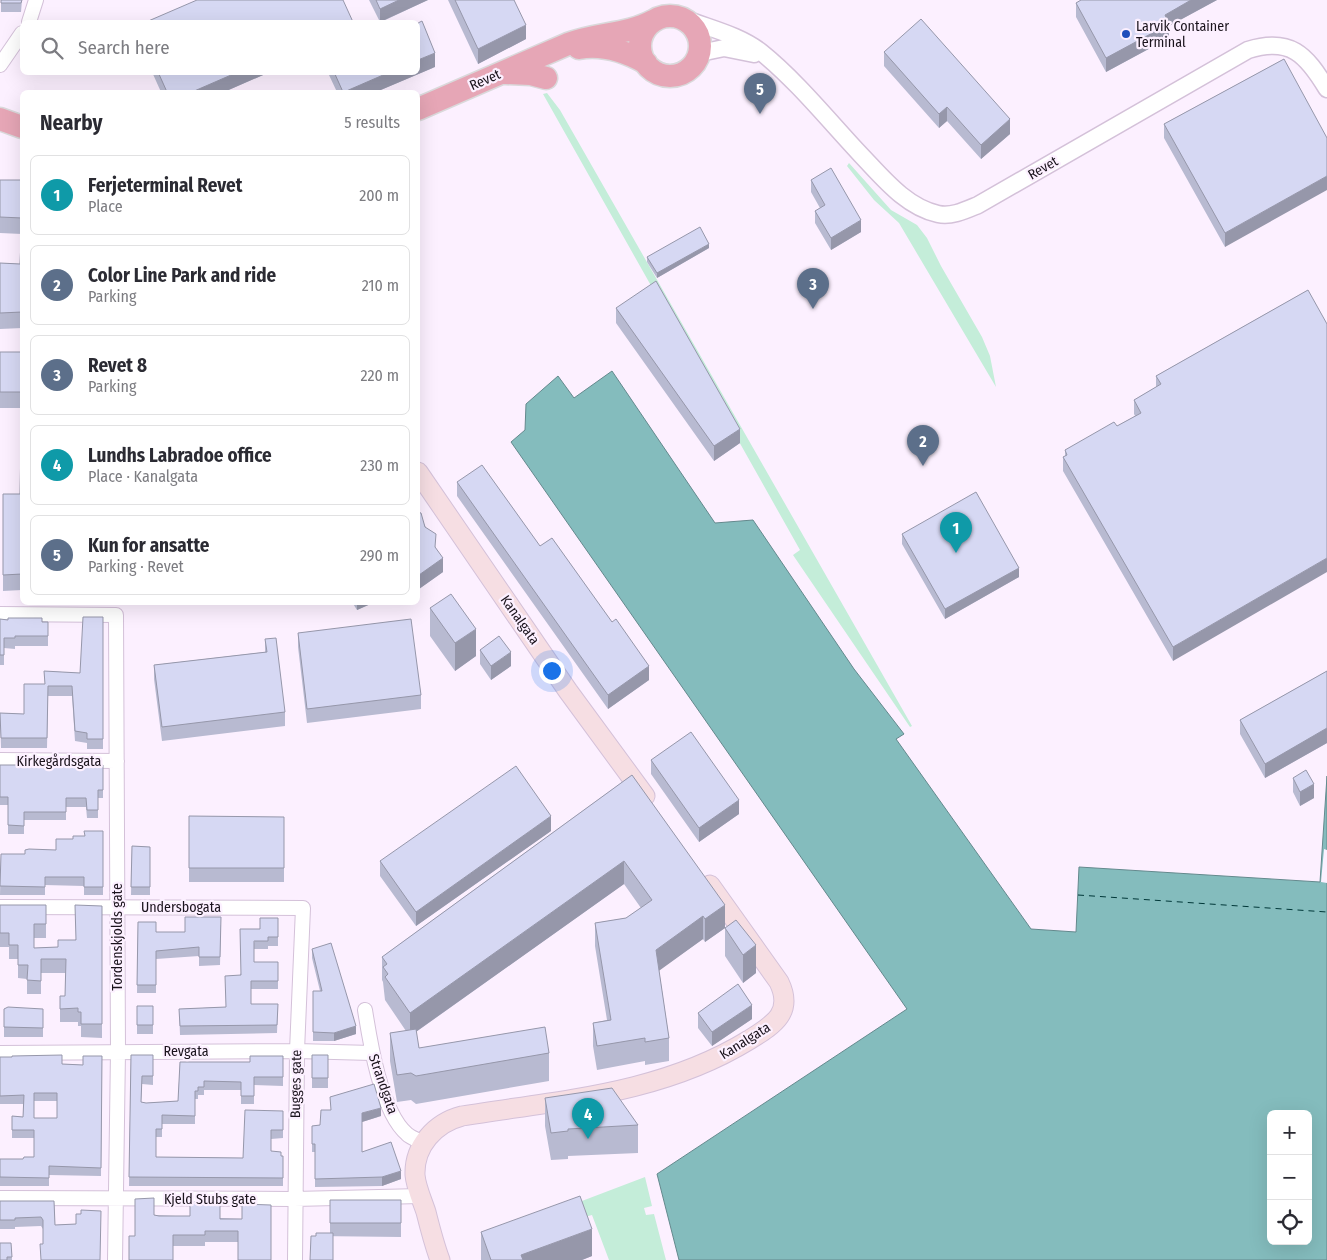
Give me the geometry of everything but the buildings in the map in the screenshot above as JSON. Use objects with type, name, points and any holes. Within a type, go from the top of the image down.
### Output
[{"type":"highway","points":[[667,16],[681,17],[697,31],[700,53],[693,65],[679,74],[667,75],[656,72],[646,63],[641,52],[641,40],[644,30],[653,21],[667,16]]},
{"type":"highway","name":"Revet","points":[[420,108],[586,37],[630,31],[653,21]]},
{"type":"highway","name":"Revet","points":[[553,52],[586,46],[600,47],[620,50],[646,63]]},
{"type":"highway","points":[[500,73],[531,74],[546,78]]},
{"type":"highway","points":[[0,120],[20,126]]},
{"type":"main road","name":"Kanalgata","points":[[420,475],[568,691],[654,808]]},
{"type":"main road","name":"Kanalgata","points":[[424,1143],[430,1132],[454,1118],[632,1088],[670,1078],[722,1057],[778,1019],[784,1010],[785,1001],[779,982],[699,870]]},
{"type":"main road","points":[[424,1143],[418,1155],[415,1176],[440,1260]]},
{"type":"street","points":[[30,20],[36,0]]},
{"type":"street","name":"Revet","points":[[681,17],[743,40],[759,50],[778,67],[894,189],[920,208],[940,214],[957,213],[978,205],[1248,50],[1273,44],[1294,51],[1305,59],[1327,89]]},
{"type":"street","points":[[0,65],[20,36]]},
{"type":"street","name":"Revet","points":[[700,53],[724,48],[739,50],[761,56],[778,67]]},
{"type":"street","name":"Tordenskjolds gate","points":[[0,614],[116,615],[118,1051],[115,1260]]},
{"type":"street","name":"Kirkegårdsgata","points":[[0,760],[117,761]]},
{"type":"street","name":"Undersbogata","points":[[0,907],[303,908]]},
{"type":"street","name":"Bugges gate","points":[[296,1260],[294,1200],[297,1051],[303,908]]},
{"type":"street","name":"Strandgata","points":[[364,1010],[372,1053],[393,1116],[407,1134],[424,1143]]},
{"type":"street","name":"Revgata","points":[[0,1052],[297,1051],[372,1053]]},
{"type":"street","name":"Kjeld Stubs gate","points":[[0,1198],[294,1200],[421,1196]]},
{"type":"shaded area","points":[[547,93],[560,110],[912,726],[910,727],[793,555],[800,550],[543,94]]},
{"type":"shaded area","points":[[849,163],[891,210],[917,225],[927,238],[982,337],[990,356],[996,387],[899,223],[874,200],[847,166]]},
{"type":"shaded area","points":[[612,371],[715,523],[753,520],[854,669],[904,734],[896,739],[1031,929],[1076,932],[1079,867],[1320,882],[1327,776],[1327,1260],[679,1260],[657,1174],[907,1009],[511,442],[525,430],[526,404],[558,376],[574,398]]},
{"type":"shaded area","points":[[645,1177],[652,1206],[644,1208],[646,1215],[654,1214],[666,1260],[609,1260],[592,1215],[581,1218],[574,1204]]},
{"type":"pier","points":[[1324,849],[1327,850],[1327,883],[1321,882]]},
{"type":"ferry route","points":[[1078,895],[1327,912]]},
{"type":"place","name":"Larvik Container Terminal","points":[[1126,34]]},
{"type":"place","name":"Kun for ansatte","points":[[760,114]]},
{"type":"place","name":"Revet 8","points":[[813,309]]},
{"type":"place","name":"Color Line Park and ride","points":[[923,466]]},
{"type":"place","name":"Ferjeterminal Revet","points":[[956,553]]},
{"type":"place","name":"Lundhs Labradoe office","points":[[588,1139]]}]
